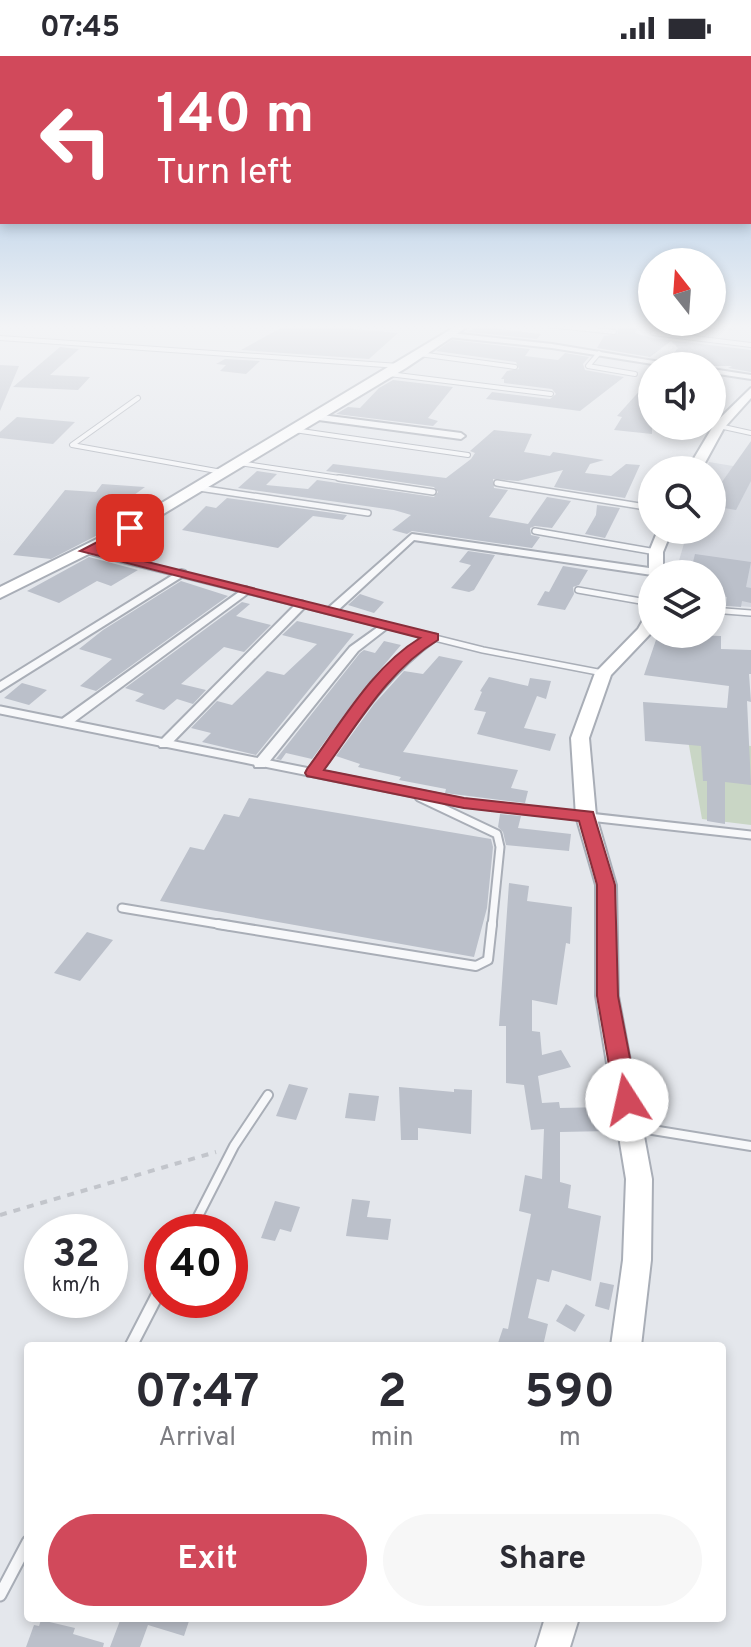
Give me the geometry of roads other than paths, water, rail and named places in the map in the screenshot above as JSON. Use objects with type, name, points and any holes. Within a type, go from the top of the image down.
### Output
[{"type":"street","points":[[0,593],[130,528],[345,399]]},
{"type":"street","points":[[726,418],[743,399]]},
{"type":"street","points":[[314,417],[461,436]]},
{"type":"street","points":[[331,611],[406,539],[412,537],[638,570]]},
{"type":"street","points":[[656,560],[659,544]]},
{"type":"street","points":[[0,687],[181,573]]},
{"type":"street","points":[[66,722],[246,590]]},
{"type":"street","points":[[164,744],[302,604]]},
{"type":"street","points":[[260,764],[354,649],[385,625]]},
{"type":"street","points":[[313,773],[388,673],[410,651],[433,637]]},
{"type":"street","points":[[627,1342],[637,1260],[639,1179],[607,996],[606,885],[586,816],[580,738],[603,673],[638,638]]},
{"type":"street","points":[[553,1647],[561,1622]]},
{"type":"lane","points":[[136,399],[72,445],[222,472]]},
{"type":"lane","points":[[726,428],[751,433]]},
{"type":"lane","points":[[292,430],[468,455]]},
{"type":"lane","points":[[237,463],[433,492]]},
{"type":"lane","points":[[497,483],[638,506]]},
{"type":"lane","points":[[197,487],[368,513]]},
{"type":"lane","points":[[535,531],[656,552]]},
{"type":"lane","points":[[87,551],[483,650],[603,673]]},
{"type":"lane","points":[[578,590],[638,601]]},
{"type":"lane","points":[[726,611],[751,613]]},
{"type":"lane","points":[[0,710],[464,803],[751,835]]},
{"type":"lane","points":[[122,908],[476,966],[488,960],[500,847],[497,834],[409,792]]},
{"type":"lane","points":[[199,1214],[234,1146],[268,1095]]},
{"type":"lane","points":[[632,1126],[751,1146]]},
{"type":"lane","points":[[133,1342],[145,1318]]},
{"type":"lane","points":[[0,1595],[24,1550]]}]
